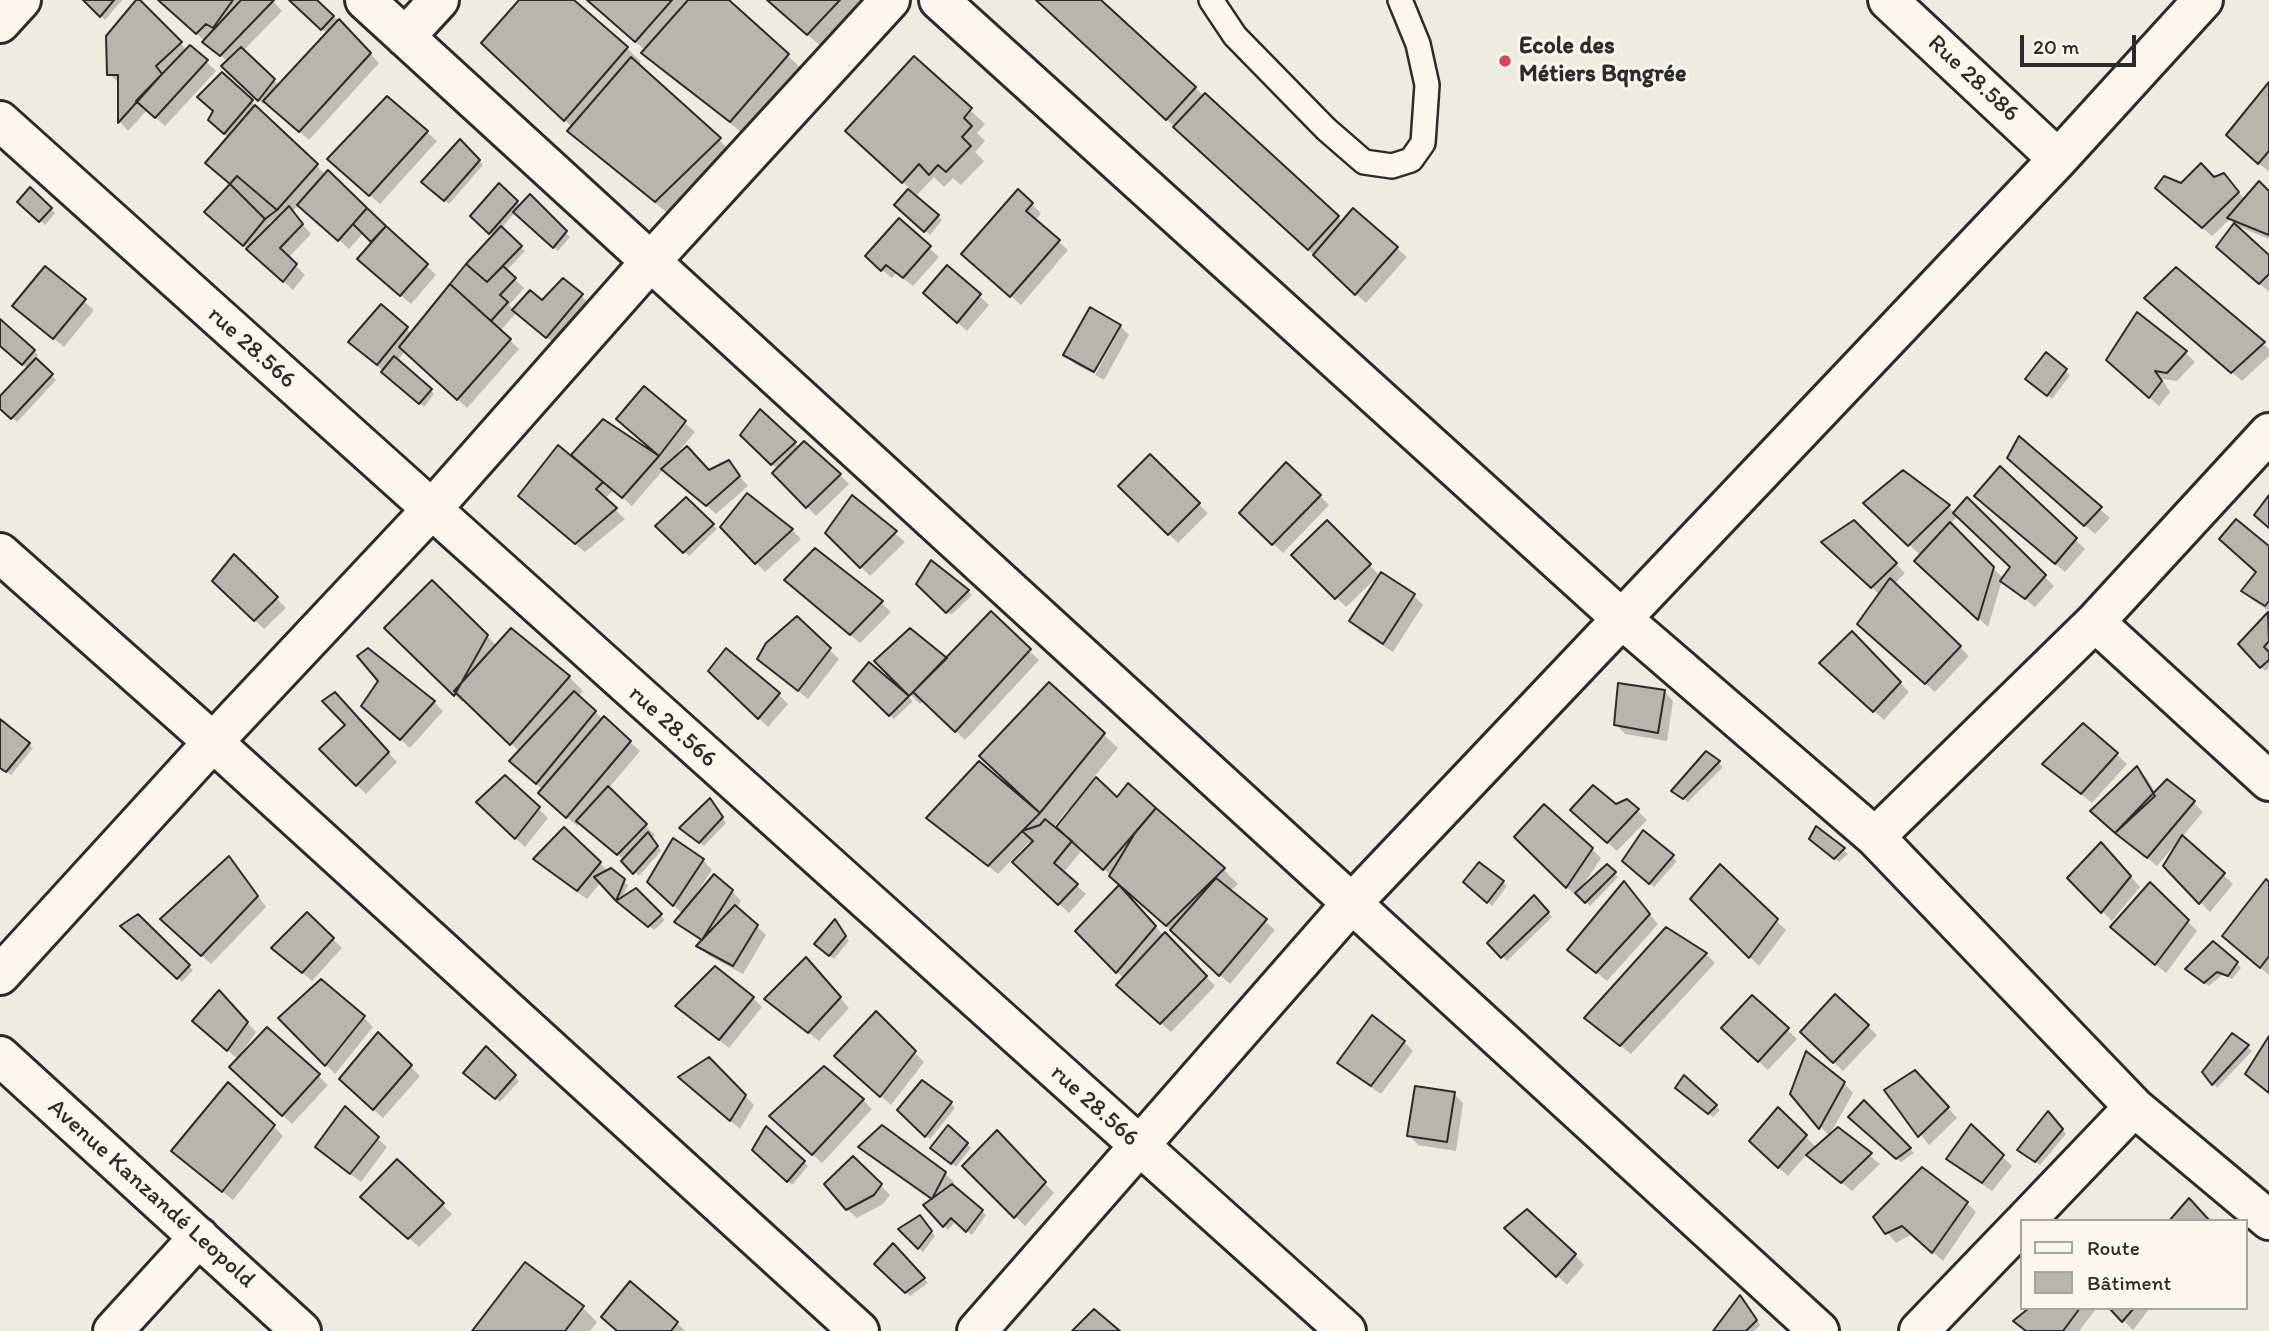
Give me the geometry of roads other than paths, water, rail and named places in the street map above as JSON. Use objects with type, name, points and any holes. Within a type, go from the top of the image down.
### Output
[{"type":"street","points":[[0,23],[21,0]]},
{"type":"street","points":[[365,0],[1819,1331]]},
{"type":"street","points":[[405,37],[439,0]]},
{"type":"street","points":[[0,975],[213,742],[431,510],[652,261],[890,0]]},
{"type":"street","points":[[939,0],[1622,620],[1875,837],[2134,1107],[2269,1220]]},
{"type":"street","name":"Rue 28.586","points":[[1888,0],[2058,159]]},
{"type":"street","points":[[977,1331],[1352,903],[2058,159],[2203,0]]},
{"type":"street","name":"rue 28.566","points":[[0,121],[1346,1331]]},
{"type":"street","points":[[1875,837],[2095,622],[2269,433]]},
{"type":"street","points":[[0,553],[213,742],[859,1331]]},
{"type":"street","points":[[2095,622],[2269,781]]},
{"type":"street","name":"Avenue Kanzandé Leopold","points":[[0,1056],[302,1331]]},
{"type":"street","points":[[2027,1219],[2134,1107]]},
{"type":"street","points":[[1919,1331],[2021,1225]]},
{"type":"street","points":[[113,1331],[199,1237]]},
{"type":"lane","points":[[1211,0],[1235,36],[1326,129],[1364,162],[1392,166],[1411,160],[1423,144],[1427,85],[1419,44],[1400,0]]},
{"type":"place","name":"Ecole des Métiers Bqngrée","points":[[1505,61]]}]
